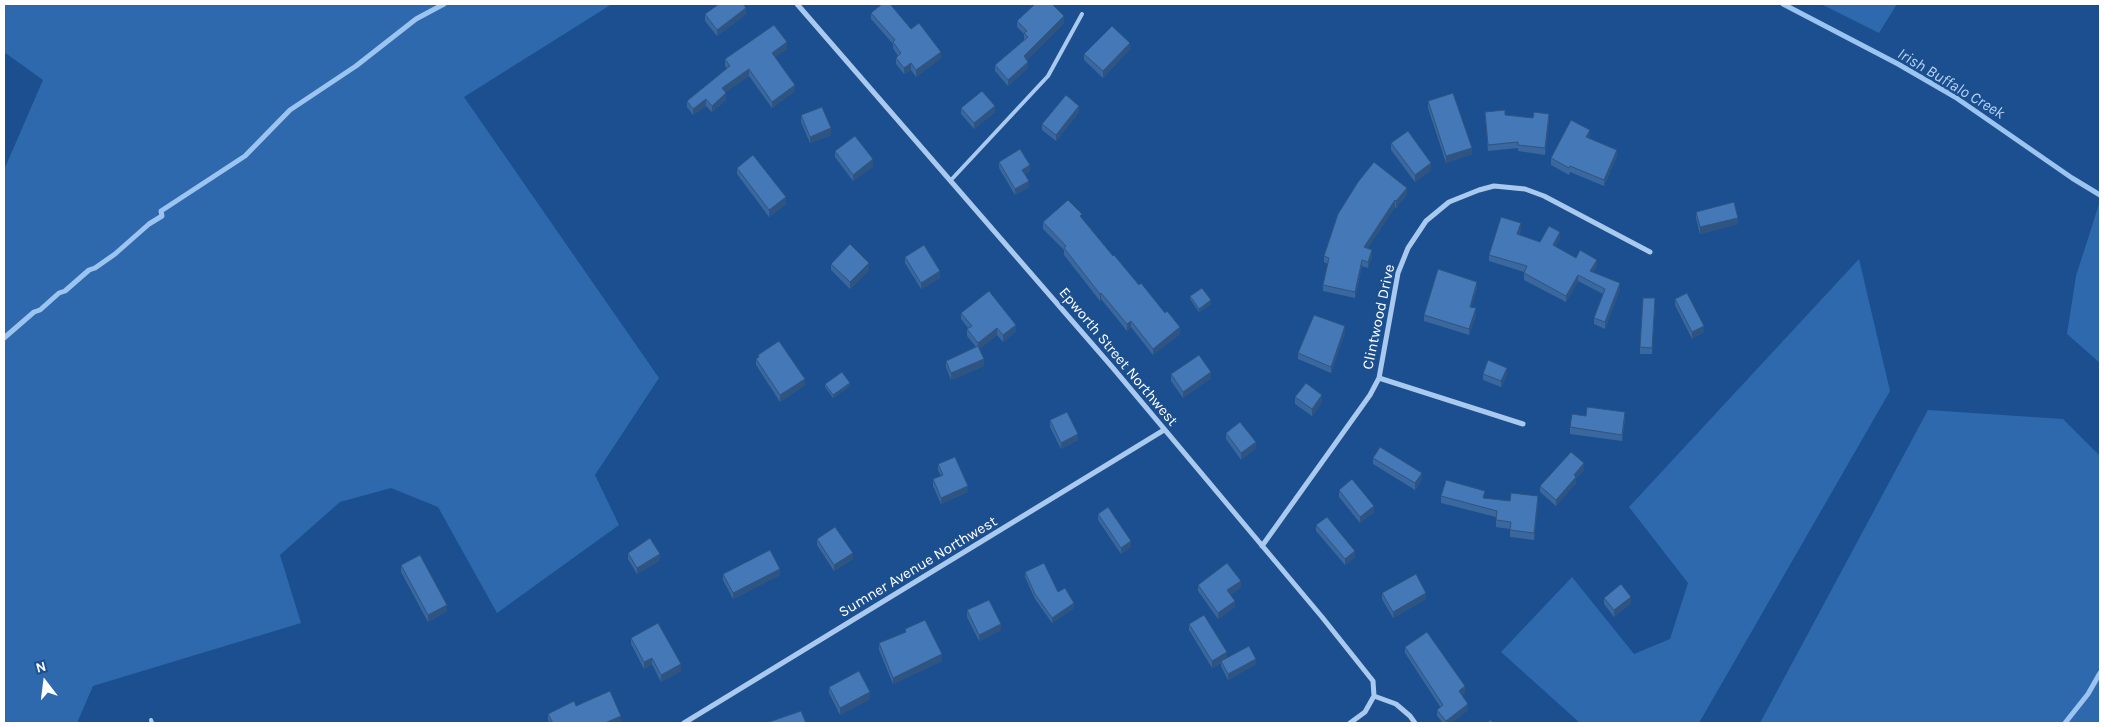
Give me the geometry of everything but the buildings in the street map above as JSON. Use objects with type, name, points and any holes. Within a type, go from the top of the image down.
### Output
[{"type":"street","name":"Epworth Street Northwest","points":[[797,4],[1113,368],[1262,546],[1373,681],[1374,696]]},
{"type":"street","name":"Clintwood Drive","points":[[1262,546],[1370,395],[1380,378],[1398,273],[1404,257],[1426,221],[1449,202],[1494,186],[1525,189],[1544,196],[1650,252]]},
{"type":"street","points":[[1380,378],[1523,424]]},
{"type":"street","name":"Sumner Avenue Northwest","points":[[684,723],[1164,430]]},
{"type":"street","points":[[1350,723],[1365,712],[1374,696],[1396,704],[1415,723]]},
{"type":"lane","points":[[950,180],[1048,76],[1082,14]]},
{"type":"shaded area","points":[[4,4],[612,4],[464,97],[659,378],[595,475],[619,525],[497,613],[438,507],[391,488],[340,502],[280,555],[301,623],[93,686],[77,723],[4,723],[4,170],[43,80],[4,52]]},
{"type":"shaded area","points":[[1821,4],[1897,4],[1879,33]]},
{"type":"shaded area","points":[[2100,201],[2100,363],[2067,334],[2076,276]]},
{"type":"shaded area","points":[[1859,259],[1890,391],[1699,723],[1580,723],[1501,652],[1572,577],[1634,654],[1670,639],[1688,583],[1629,507]]},
{"type":"shaded area","points":[[1928,410],[2063,419],[2100,456],[2100,723],[1760,723]]},
{"type":"waterway","points":[[4,338],[34,312],[40,310],[59,293],[65,291],[89,270],[115,254],[149,224],[162,216],[161,211],[245,156],[290,110],[356,66],[416,19],[444,4]]},
{"type":"waterway","name":"Irish Buffalo Creek","points":[[1783,4],[1898,64],[1955,97],[2072,178],[2100,195]]},
{"type":"waterway","points":[[2065,723],[2088,694],[2100,673]]}]
